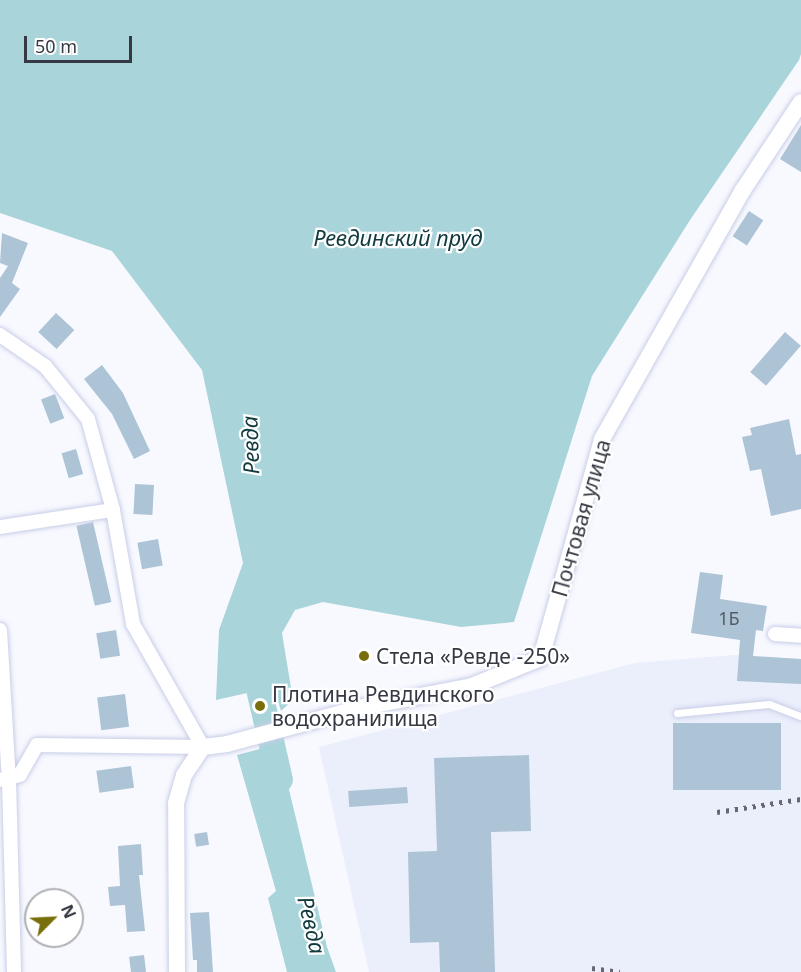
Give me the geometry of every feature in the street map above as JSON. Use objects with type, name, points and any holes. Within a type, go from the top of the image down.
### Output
[{"type":"street","name":"Почтовая улица","points":[[203,747],[227,744],[364,707],[472,686],[541,657],[602,439],[743,190],[801,102]]},
{"type":"street","points":[[0,334],[45,366],[88,419],[113,510],[133,624],[203,747]]},
{"type":"street","points":[[0,526],[113,510]]},
{"type":"street","points":[[0,630],[4,780],[14,972]]},
{"type":"street","points":[[775,634],[801,636]]},
{"type":"street","points":[[4,780],[20,775],[37,745],[203,747]]},
{"type":"street","points":[[177,972],[176,804],[184,775],[203,747]]},
{"type":"lane","points":[[677,713],[769,704],[801,716]]},
{"type":"shaded area","points":[[734,655],[801,659],[801,972],[369,972],[319,747],[635,663]]},
{"type":"water","name":"Ревдинский пруд","points":[[0,0],[801,0],[799,60],[690,220],[592,376],[514,622],[461,627],[323,602],[295,610],[282,633],[293,700],[281,711],[274,687],[216,700],[219,630],[243,563],[202,370],[112,251],[0,213]]},
{"type":"water","points":[[278,744],[327,947],[336,972],[287,972],[268,898],[276,891],[237,755]]},
{"type":"building","points":[[801,125],[801,172],[780,159]]},
{"type":"building","points":[[749,211],[763,220],[747,245],[733,236]]},
{"type":"building","points":[[2,233],[28,243],[12,283],[20,289],[0,317],[0,278],[8,266],[0,263]]},
{"type":"building","points":[[56,313],[74,330],[57,349],[38,332]]},
{"type":"building","points":[[785,332],[801,346],[766,386],[750,372]]},
{"type":"building","points":[[102,365],[123,393],[150,451],[134,459],[112,414],[84,379]]},
{"type":"building","points":[[55,394],[64,418],[50,424],[41,399]]},
{"type":"building","points":[[789,419],[796,455],[801,454],[801,509],[771,516],[761,469],[750,471],[742,437],[752,435],[750,428]]},
{"type":"building","points":[[76,449],[83,474],[69,478],[62,453]]},
{"type":"building","points":[[135,484],[154,485],[152,515],[133,514]]},
{"type":"building","points":[[93,522],[111,602],[95,606],[76,526]]},
{"type":"building","points":[[158,539],[163,566],[142,569],[137,543]]},
{"type":"building","points":[[700,572],[723,575],[720,599],[767,606],[763,631],[756,630],[753,656],[801,659],[801,684],[737,681],[740,640],[691,633]]},
{"type":"building","points":[[116,630],[120,656],[100,659],[96,633]]},
{"type":"building","points":[[125,694],[129,727],[101,730],[97,697]]},
{"type":"building","points":[[673,723],[781,723],[781,790],[673,790]]},
{"type":"building","points":[[529,755],[531,831],[491,832],[495,972],[440,972],[439,942],[410,943],[408,852],[437,851],[434,758]]},
{"type":"building","points":[[131,766],[134,788],[99,793],[96,771]]},
{"type":"building","points":[[407,787],[408,803],[349,807],[348,791]]},
{"type":"building","points":[[207,832],[209,845],[196,847],[194,834]]},
{"type":"building","points":[[141,844],[143,875],[139,875],[145,931],[127,932],[125,905],[110,906],[108,887],[120,886],[118,846]]},
{"type":"building","points":[[209,912],[213,972],[197,972],[197,960],[193,960],[190,913]]},
{"type":"building","points":[[144,955],[146,972],[131,972],[129,957]]},
{"type":"waterway","name":"Ревда","points":[[258,654],[259,689],[280,780]]},
{"type":"railway","points":[[717,812],[801,799]]},
{"type":"railway","points":[[592,968],[620,972]]},
{"type":"place","name":"Стела «Ревде -250»","points":[[364,656]]},
{"type":"place","name":"Плотина Ревдинского водохранилища","points":[[260,706]]}]
